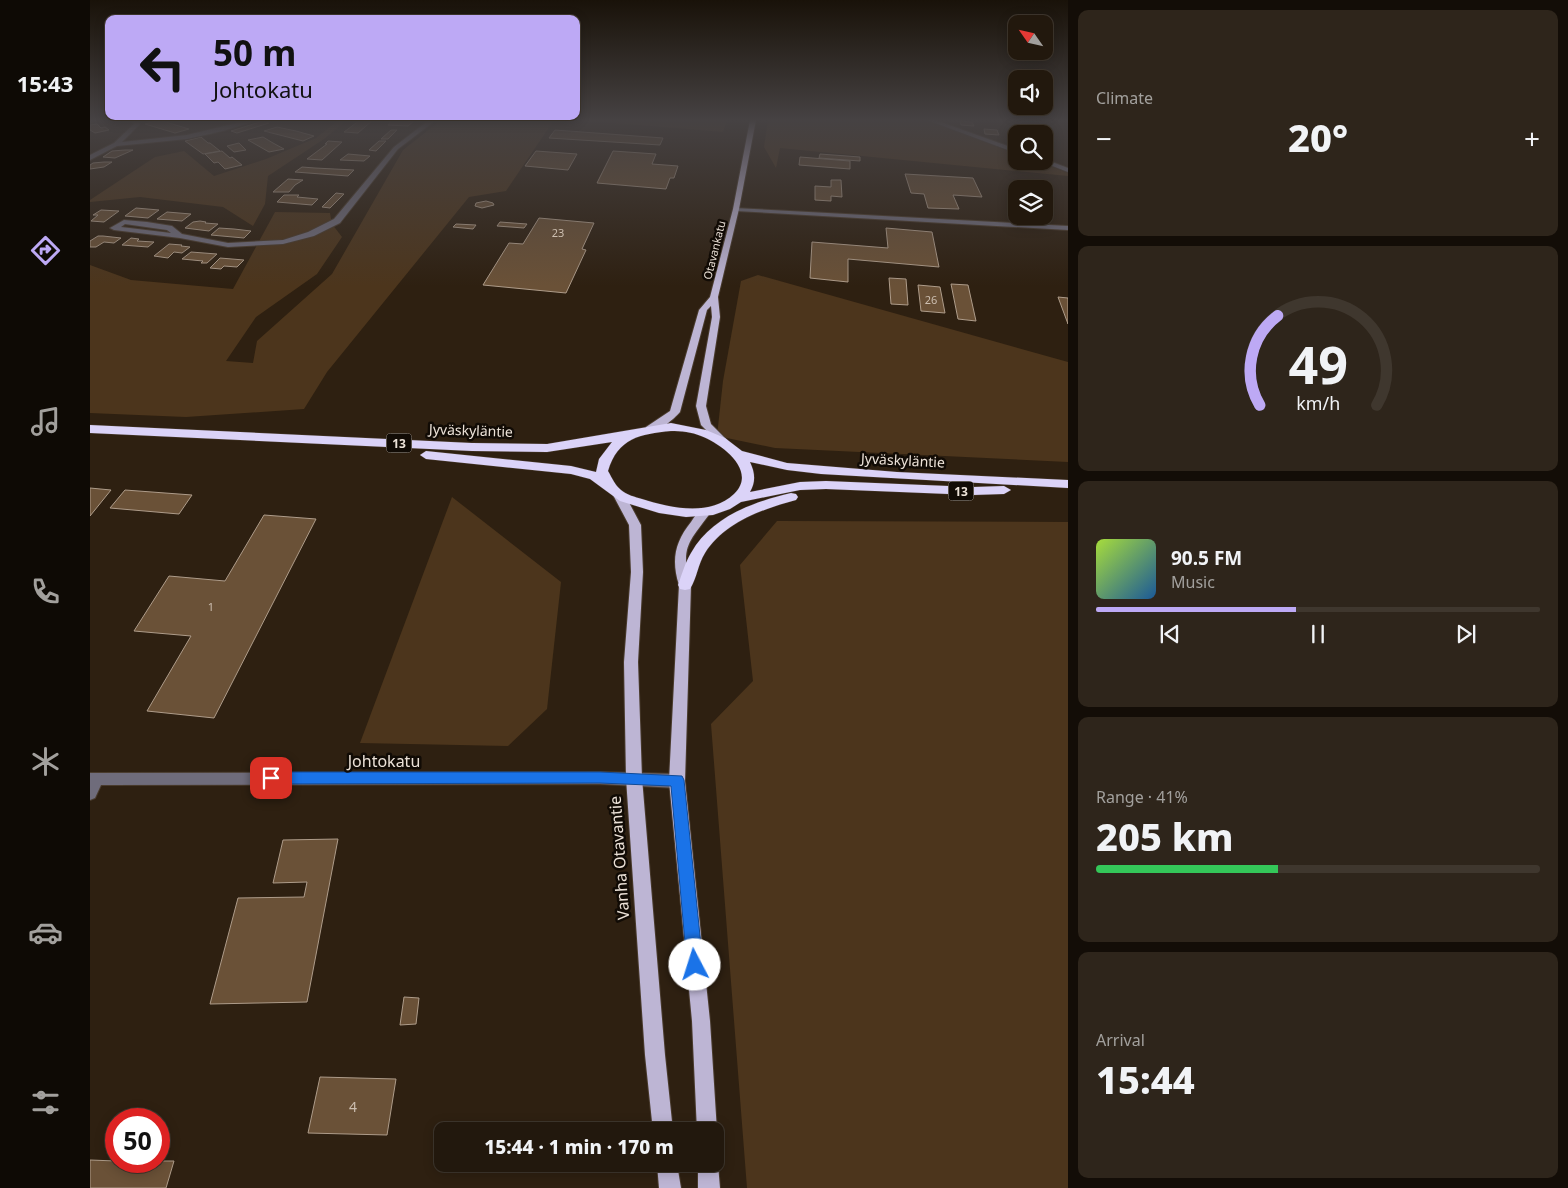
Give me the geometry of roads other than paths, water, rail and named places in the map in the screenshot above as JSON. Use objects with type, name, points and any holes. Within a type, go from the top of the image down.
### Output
[{"type":"highway","name":"13","points":[[671,426],[687,428],[722,440],[746,464],[750,476],[745,488],[737,499],[705,512],[677,512],[654,508],[615,490],[602,471],[604,459],[614,445],[630,435],[650,429],[671,426]]},
{"type":"highway","name":"Jyväskyläntie","points":[[90,429],[250,438],[472,447],[547,448],[630,435]]},
{"type":"highway","name":"Jyväskyläntie","points":[[250,438],[535,464],[584,472],[615,490]]},
{"type":"highway","name":"Jyväskyläntie","points":[[738,454],[779,466],[830,472],[1068,485]]},
{"type":"highway","name":"Jyväskyläntie","points":[[737,499],[800,486],[826,485],[973,491],[1068,485]]},
{"type":"highway","points":[[686,585],[699,550],[712,536],[750,511],[783,499],[854,487]]},
{"type":"main road","name":"Otavankatu","points":[[722,440],[706,425],[701,406],[716,317],[714,297],[742,175]]},
{"type":"main road","name":"Otavankatu","points":[[650,429],[675,412],[703,310],[714,297]]},
{"type":"main road","name":"Vanha Otavantie","points":[[615,490],[635,525],[637,572],[631,662],[634,778],[654,1055],[662,1122]]},
{"type":"main road","points":[[705,512],[693,524],[684,540],[679,568],[686,585],[676,752],[700,1021],[706,1122]]},
{"type":"main road","points":[[668,1172],[670,1188]]},
{"type":"main road","points":[[708,1172],[709,1188]]},
{"type":"street","points":[[180,236],[169,228],[147,224],[124,222],[114,228],[167,236],[180,236],[228,245],[283,242],[311,234],[337,221],[374,175]]},
{"type":"street","points":[[736,209],[1068,228]]},
{"type":"street","name":"Johtokatu","points":[[93,779],[634,778],[677,780]]},
{"type":"street","points":[[90,793],[93,779]]}]
